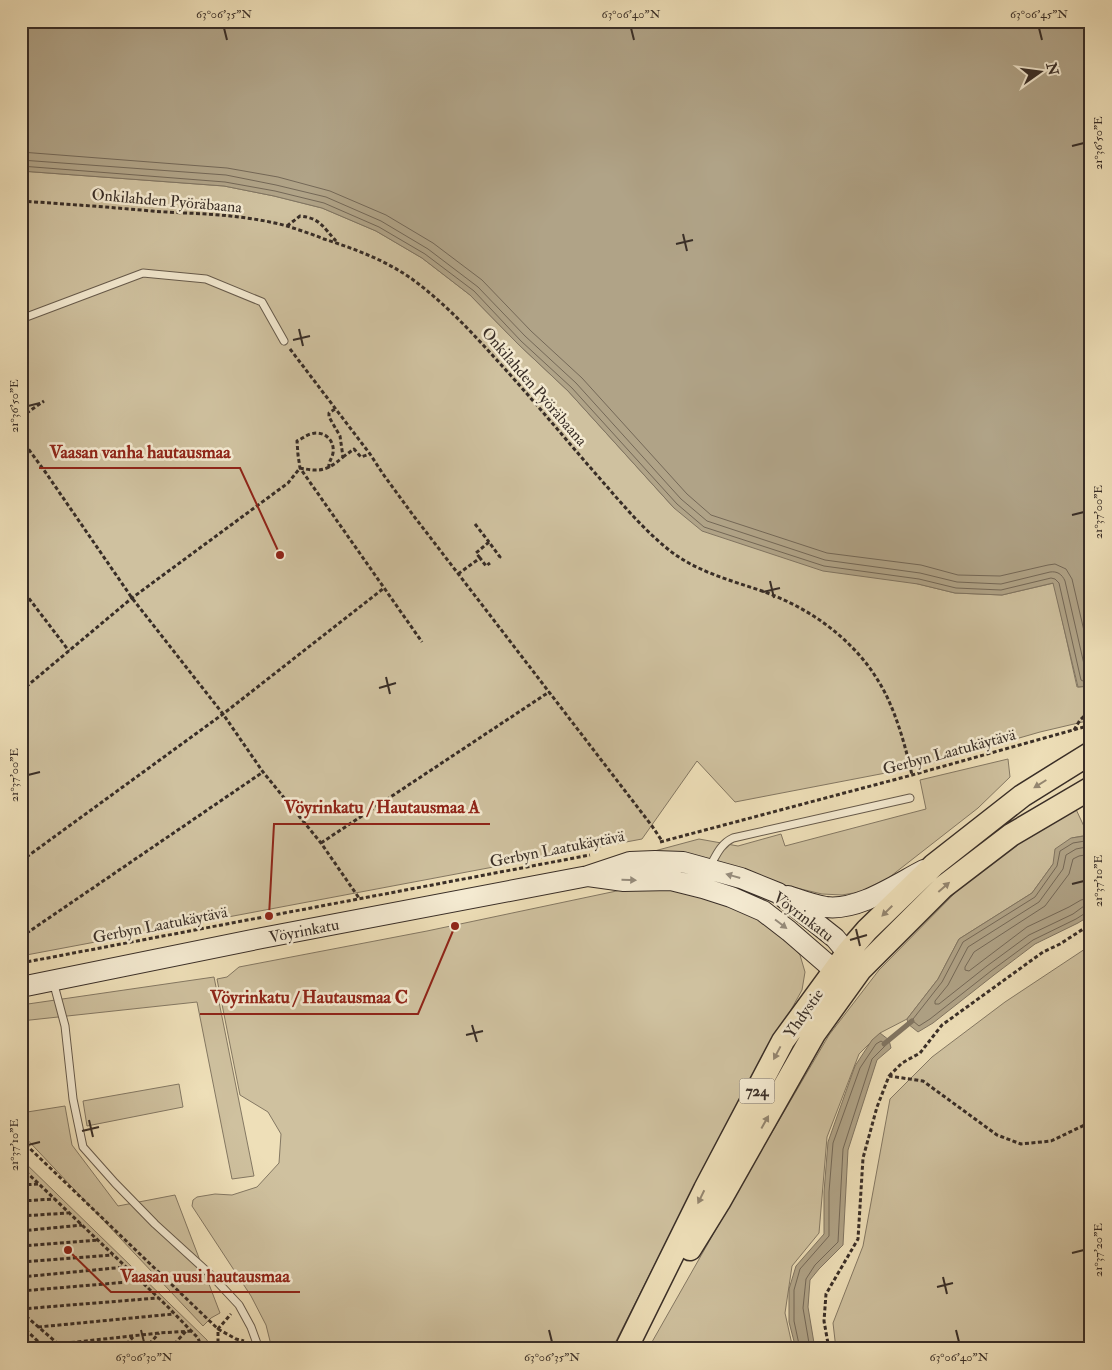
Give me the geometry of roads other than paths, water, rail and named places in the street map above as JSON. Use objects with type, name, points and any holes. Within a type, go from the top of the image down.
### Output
[{"type":"main road","name":"Yhdystie","points":[[626,1349],[783,1041],[841,961],[867,930],[934,865],[1022,796],[1086,756]]},
{"type":"main road","name":"Yhdystie","points":[[626,1349],[719,1202],[814,1034],[860,970],[943,887],[1011,835],[1091,788]]},
{"type":"main road","points":[[778,893],[825,907],[844,907],[864,901],[934,865]]},
{"type":"main road","name":"Vöyrinkatu","points":[[21,987],[262,938],[588,876],[624,881],[741,878],[778,893],[834,938],[841,961]]},
{"type":"main road","name":"Vöyrinkatu","points":[[706,878],[731,897],[764,912],[789,931],[841,961]]},
{"type":"main road","points":[[841,961],[845,975],[854,974],[860,970]]},
{"type":"lane","points":[[21,319],[143,273],[206,279],[262,302],[284,341]]},
{"type":"lane","points":[[706,878],[721,847],[733,838],[910,798]]},
{"type":"lane","points":[[53,981],[65,1026],[73,1099],[83,1147],[155,1224],[211,1274],[239,1305],[251,1327],[258,1346]]},
{"type":"water","points":[[21,21],[1091,21],[1091,686],[1078,687],[1053,583],[1002,595],[955,593],[918,584],[823,571],[702,531],[674,508],[568,391],[470,295],[422,258],[376,231],[322,208],[224,186],[21,171]]},
{"type":"water","points":[[1091,835],[1091,915],[1035,944],[933,1023],[918,1032],[908,1024],[907,1019],[938,979],[959,939],[1032,893],[1053,864],[1055,849],[1071,838]]},
{"type":"water","points":[[880,1033],[889,1040],[891,1048],[877,1060],[848,1150],[843,1245],[810,1280],[808,1307],[815,1349],[796,1349],[789,1322],[789,1289],[796,1266],[824,1234],[824,1192],[828,1142],[855,1066],[872,1040]]},
{"type":"waterway","points":[[884,1044],[912,1021]]},
{"type":"place","name":"Vaasan vanha hautausmaa","points":[[280,555]]},
{"type":"place","name":"Vöyrinkatu / Hautausmaa A","points":[[269,916]]},
{"type":"place","name":"Vöyrinkatu / Hautausmaa C","points":[[455,926]]},
{"type":"place","name":"Vaasan uusi hautausmaa","points":[[68,1250]]}]
